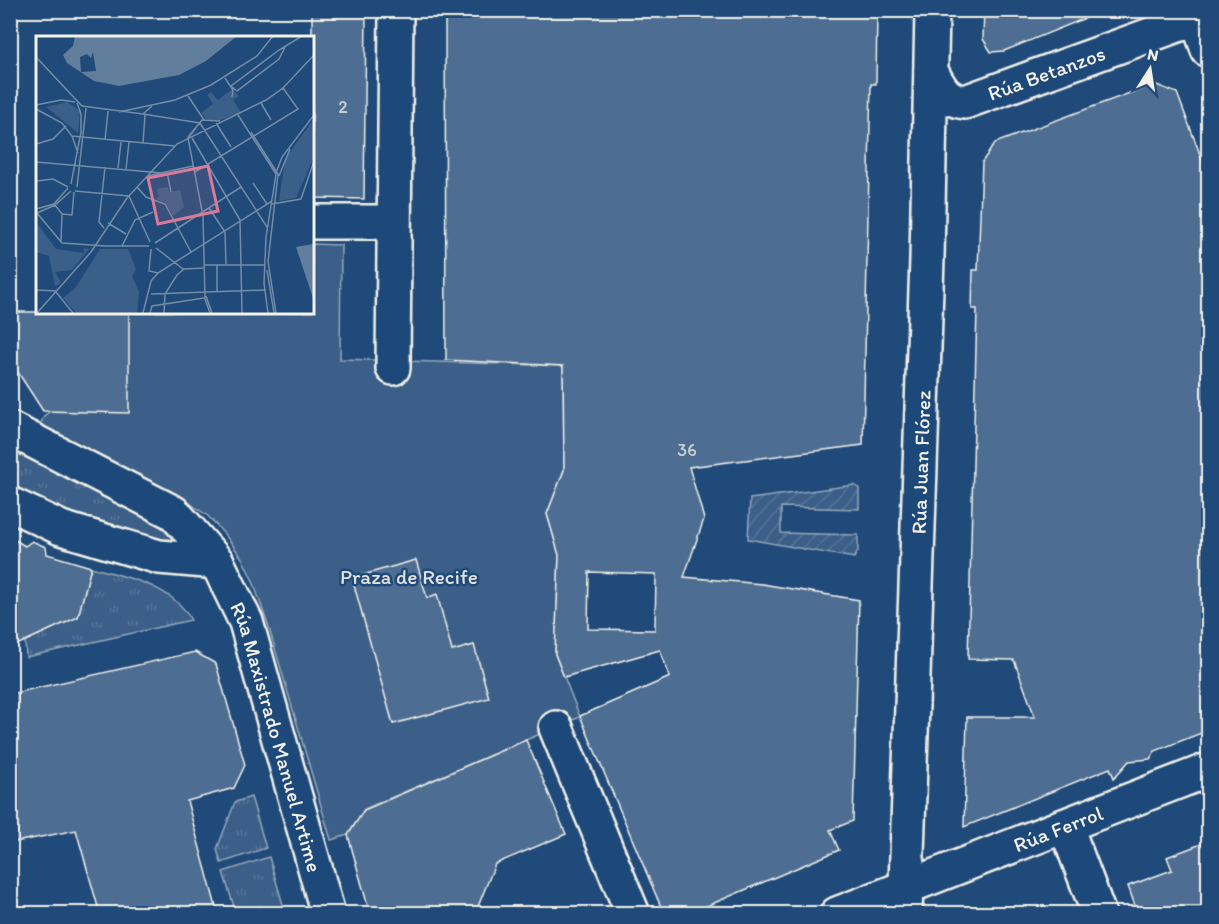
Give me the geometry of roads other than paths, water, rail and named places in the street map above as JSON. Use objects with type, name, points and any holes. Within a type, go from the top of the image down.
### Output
[{"type":"street","points":[[393,368],[396,10]]},
{"type":"street","name":"Rúa Juan Flórez","points":[[906,900],[932,10]]},
{"type":"street","points":[[1200,14],[1209,50]]},
{"type":"street","name":"Rúa Betanzos","points":[[931,71],[946,96],[953,101],[965,102],[1200,14]]},
{"type":"street","points":[[314,222],[394,222]]},
{"type":"street","name":"Rúa Maxistrado Manuel Artime","points":[[10,429],[174,513],[217,562],[246,622],[328,914]]},
{"type":"street","points":[[10,504],[61,528],[159,557],[217,562]]},
{"type":"street","points":[[556,728],[633,914]]},
{"type":"street","name":"Rúa Ferrol","points":[[837,914],[906,900],[1060,827],[1209,770]]},
{"type":"street","points":[[1060,827],[1071,840],[1099,914]]},
{"type":"park label","name":"Praza de Recife","points":[[409,576]]}]
